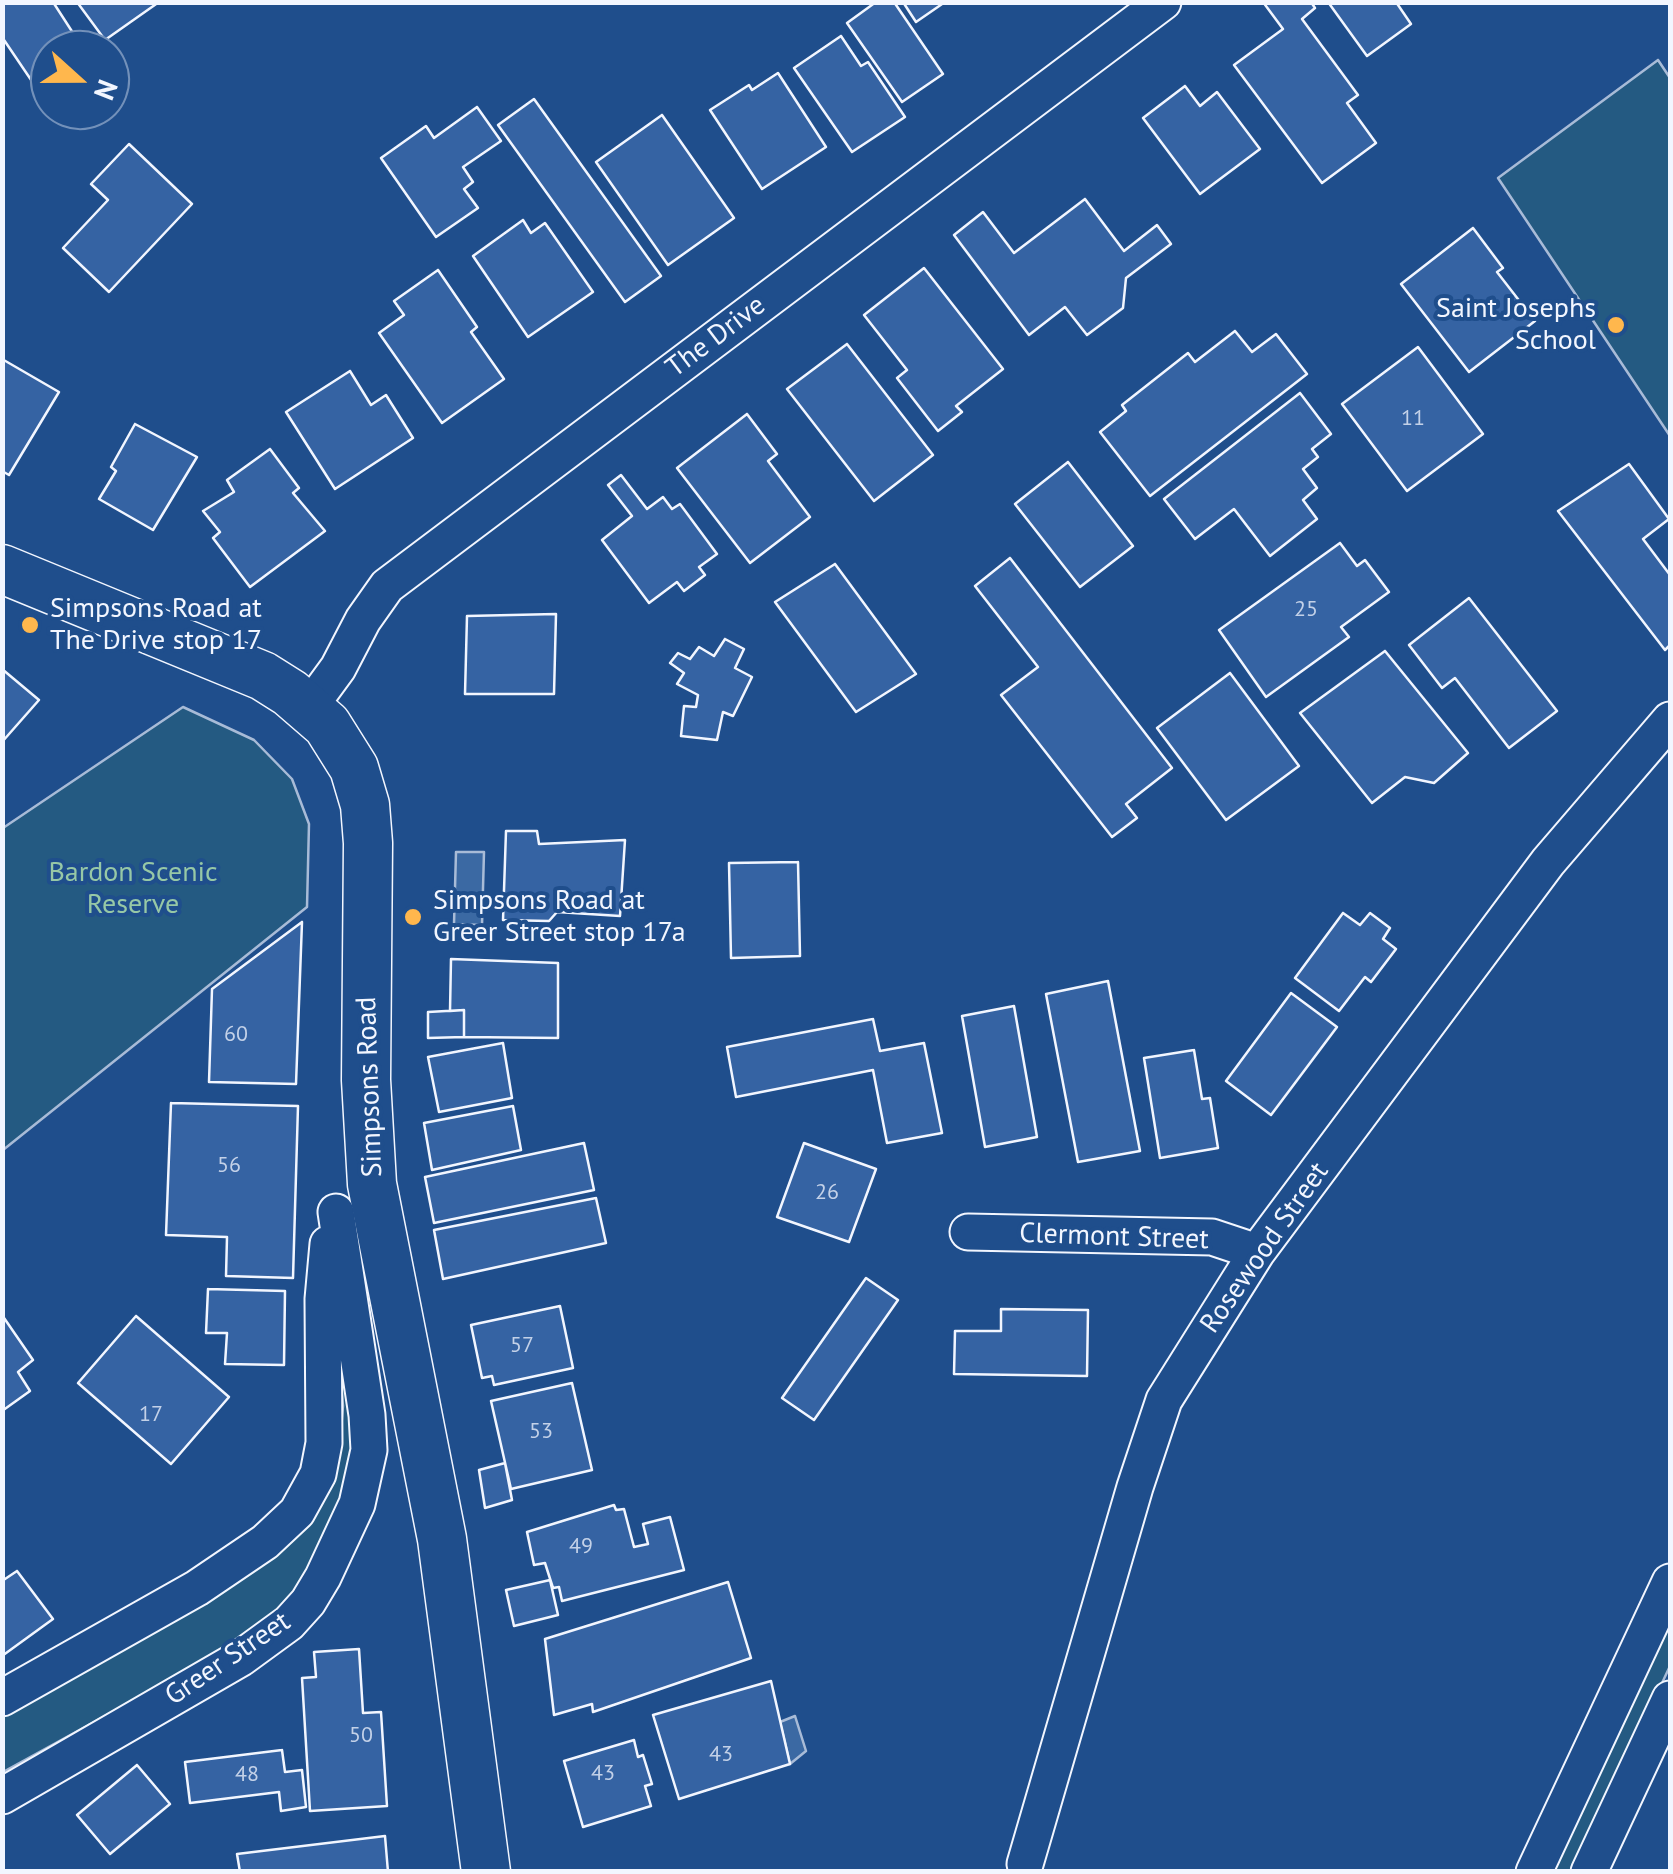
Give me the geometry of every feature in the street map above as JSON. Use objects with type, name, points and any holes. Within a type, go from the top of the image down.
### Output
[{"type":"main road","name":"Simpsons Road","points":[[2,569],[263,676],[326,725],[354,768],[366,804],[366,1080],[354,1198],[442,1539],[486,1872]]},
{"type":"street","name":"The Drive","points":[[308,709],[338,668],[386,586],[1163,2]]},
{"type":"street","name":"Rosewood Street","points":[[1026,1864],[1164,1400],[1257,1252],[1548,862],[1670,720]]},
{"type":"street","points":[[2,1698],[197,1588],[264,1542],[297,1512],[318,1474],[324,1444],[324,1282],[329,1232],[354,1198]]},
{"type":"street","name":"Greer Street","points":[[2,1796],[241,1658],[289,1623],[323,1577],[357,1504],[369,1450],[354,1198]]},
{"type":"street","name":"Clermont Street","points":[[968,1232],[1212,1237],[1257,1252]]},
{"type":"street","points":[[1534,1872],[1670,1582]]},
{"type":"street","points":[[1589,1872],[1670,1699]]},
{"type":"green space","points":[[1658,60],[1670,78],[1670,436],[1498,178]]},
{"type":"green space","name":"Bardon Scenic Reserve","points":[[183,707],[254,740],[292,779],[309,824],[307,907],[3,1150],[3,828]]},
{"type":"green space","points":[[334,1299],[355,1403],[351,1471],[336,1513],[288,1604],[234,1645],[3,1772],[2,1714],[204,1600],[340,1442],[343,1406]]},
{"type":"green space","points":[[1670,1616],[1670,1666],[1574,1871],[1550,1872]]},
{"type":"shaded area","points":[[456,852],[484,852],[482,925],[454,924]]},
{"type":"shaded area","points":[[795,1716],[806,1751],[790,1764],[780,1722]]},
{"type":"building","points":[[2,2],[53,2],[71,30],[30,30],[30,78],[2,37]]},
{"type":"building","points":[[77,2],[159,2],[119,30],[98,30]]},
{"type":"building","points":[[876,2],[894,2],[943,74],[902,102],[847,23]]},
{"type":"building","points":[[903,2],[945,2],[916,22]]},
{"type":"building","points":[[1263,2],[1311,2],[1315,8],[1302,19],[1358,95],[1347,103],[1376,143],[1322,183],[1234,65],[1283,29]]},
{"type":"building","points":[[1328,2],[1396,2],[1411,24],[1367,56]]},
{"type":"building","points":[[841,36],[861,66],[868,62],[905,117],[852,152],[794,68]]},
{"type":"building","points":[[778,73],[826,147],[762,189],[710,110],[749,85],[752,90]]},
{"type":"building","points":[[1185,86],[1200,106],[1217,92],[1260,149],[1200,194],[1143,118]]},
{"type":"building","points":[[534,99],[661,276],[625,302],[498,125]]},
{"type":"building","points":[[477,107],[501,141],[463,167],[473,182],[464,189],[478,208],[436,237],[381,158],[426,126],[434,138]]},
{"type":"building","points":[[662,115],[734,218],[668,265],[596,162]]},
{"type":"building","points":[[129,144],[192,204],[109,292],[63,248],[108,200],[91,184]]},
{"type":"building","points":[[1085,199],[1124,251],[1157,225],[1171,244],[1126,278],[1123,308],[1087,335],[1065,307],[1029,335],[954,235],[983,212],[1014,253]]},
{"type":"building","points":[[523,220],[531,233],[545,223],[593,292],[528,337],[473,256]]},
{"type":"building","points":[[1473,228],[1503,268],[1497,272],[1535,321],[1469,372],[1401,284]]},
{"type":"building","points":[[924,268],[1003,369],[956,406],[962,412],[938,431],[897,378],[907,370],[864,315]]},
{"type":"building","points":[[438,270],[477,327],[471,332],[504,379],[442,423],[379,333],[404,315],[394,301]]},
{"type":"building","points":[[1235,331],[1252,352],[1276,334],[1307,374],[1150,496],[1100,432],[1126,411],[1122,405],[1188,353],[1195,362]]},
{"type":"building","points":[[847,344],[933,455],[874,501],[787,389]]},
{"type":"building","points":[[1418,347],[1483,434],[1407,491],[1342,404]]},
{"type":"building","points":[[2,359],[59,392],[9,475],[2,471]]},
{"type":"building","points":[[350,371],[371,405],[386,395],[413,438],[335,489],[286,412]]},
{"type":"building","points":[[1300,393],[1331,434],[1312,449],[1318,457],[1303,469],[1317,488],[1303,500],[1317,519],[1270,556],[1234,509],[1195,539],[1164,499]]},
{"type":"building","points":[[747,414],[777,454],[768,461],[810,517],[750,563],[677,468]]},
{"type":"building","points":[[135,424],[197,457],[153,530],[99,499],[116,471],[111,467]]},
{"type":"building","points":[[270,449],[299,488],[293,493],[325,531],[250,587],[213,538],[220,532],[203,511],[234,492],[227,480]]},
{"type":"building","points":[[1068,462],[1133,546],[1080,587],[1015,504]]},
{"type":"building","points":[[1629,464],[1669,519],[1643,539],[1670,575],[1670,645],[1665,650],[1558,511]]},
{"type":"building","points":[[621,475],[647,509],[663,497],[672,509],[680,504],[717,554],[699,567],[705,575],[684,591],[677,582],[649,603],[602,540],[632,516],[608,485]]},
{"type":"building","points":[[1340,543],[1357,566],[1365,560],[1389,592],[1341,627],[1349,637],[1266,697],[1219,630]]},
{"type":"building","points":[[1010,558],[1172,768],[1126,804],[1137,818],[1112,837],[1001,695],[1038,667],[975,586]]},
{"type":"building","points":[[835,564],[916,674],[856,712],[775,602]]},
{"type":"building","points":[[1469,598],[1557,711],[1509,748],[1455,678],[1442,688],[1409,645]]},
{"type":"building","points":[[556,614],[554,694],[465,694],[467,616]]},
{"type":"building","points":[[725,639],[744,649],[735,668],[752,677],[733,716],[723,712],[717,740],[681,736],[684,706],[696,707],[698,695],[677,684],[684,673],[670,663],[678,653],[690,659],[699,647],[714,656]]},
{"type":"building","points":[[1385,651],[1468,753],[1434,783],[1405,777],[1372,803],[1300,713]]},
{"type":"building","points":[[2,669],[39,700],[2,742]]},
{"type":"building","points":[[1230,673],[1299,766],[1226,820],[1157,728]]},
{"type":"building","points":[[506,831],[537,831],[539,844],[625,840],[620,916],[557,912],[549,921],[503,920]]},
{"type":"building","points":[[798,862],[800,956],[731,958],[729,863]]},
{"type":"building","points":[[1343,913],[1360,925],[1370,913],[1390,928],[1383,939],[1396,949],[1371,982],[1365,977],[1339,1011],[1295,978]]},
{"type":"building","points":[[302,922],[296,1084],[209,1082],[212,989]]},
{"type":"building","points":[[451,959],[558,963],[558,1038],[464,1037],[464,1010],[450,1011]]},
{"type":"building","points":[[1108,981],[1140,1151],[1078,1162],[1046,994]]},
{"type":"building","points":[[1291,993],[1337,1027],[1271,1115],[1226,1081]]},
{"type":"building","points":[[1014,1006],[1037,1137],[985,1147],[962,1016]]},
{"type":"building","points":[[464,1010],[464,1037],[428,1038],[428,1012]]},
{"type":"building","points":[[873,1019],[880,1051],[924,1043],[942,1133],[887,1143],[873,1070],[736,1097],[727,1047]]},
{"type":"building","points":[[503,1043],[512,1098],[439,1112],[428,1057]]},
{"type":"building","points":[[1194,1050],[1202,1099],[1210,1098],[1218,1148],[1160,1158],[1144,1058]]},
{"type":"building","points":[[171,1103],[298,1106],[293,1278],[226,1276],[227,1237],[166,1235]]},
{"type":"building","points":[[513,1106],[521,1150],[432,1170],[424,1123]]},
{"type":"building","points":[[584,1143],[594,1190],[434,1223],[425,1177]]},
{"type":"building","points":[[804,1143],[876,1169],[849,1242],[777,1217]]},
{"type":"building","points":[[596,1198],[606,1243],[443,1279],[434,1230]]},
{"type":"building","points":[[866,1278],[898,1300],[814,1420],[782,1398]]},
{"type":"building","points":[[208,1289],[285,1291],[284,1365],[225,1364],[227,1333],[206,1333]]},
{"type":"building","points":[[560,1306],[573,1368],[494,1385],[492,1376],[482,1378],[471,1325]]},
{"type":"building","points":[[1001,1309],[1088,1310],[1087,1376],[954,1374],[955,1331],[1001,1331]]},
{"type":"building","points":[[2,1315],[33,1360],[18,1372],[30,1391],[2,1411]]},
{"type":"building","points":[[136,1316],[229,1397],[171,1464],[78,1383]]},
{"type":"building","points":[[572,1383],[592,1470],[511,1489],[491,1401]]},
{"type":"building","points":[[505,1463],[512,1500],[485,1508],[479,1470]]},
{"type":"building","points":[[614,1505],[616,1510],[624,1509],[634,1547],[648,1544],[643,1524],[670,1517],[684,1570],[562,1601],[545,1563],[534,1565],[527,1532]]},
{"type":"building","points":[[17,1571],[53,1619],[2,1656],[2,1581]]},
{"type":"building","points":[[550,1580],[558,1615],[514,1626],[506,1590]]},
{"type":"building","points":[[728,1582],[751,1658],[593,1712],[592,1704],[554,1715],[545,1639]]},
{"type":"building","points":[[359,1649],[363,1713],[381,1712],[387,1806],[310,1811],[302,1678],[316,1677],[314,1652]]},
{"type":"building","points":[[771,1681],[790,1764],[679,1799],[653,1715]]},
{"type":"building","points":[[634,1740],[652,1784],[645,1786],[651,1806],[583,1827],[564,1761]]},
{"type":"building","points":[[282,1750],[285,1772],[302,1770],[306,1807],[281,1811],[279,1792],[190,1803],[185,1762]]},
{"type":"building","points":[[137,1765],[170,1804],[110,1854],[77,1815]]},
{"type":"building","points":[[385,1836],[388,1872],[240,1872],[237,1854]]},
{"type":"place","name":"Saint Josephs School","points":[[1616,325]]},
{"type":"place","name":"Simpsons Road at The Drive stop 17","points":[[30,625]]},
{"type":"place","name":"Simpsons Road at Greer Street stop 17a","points":[[413,917]]}]
